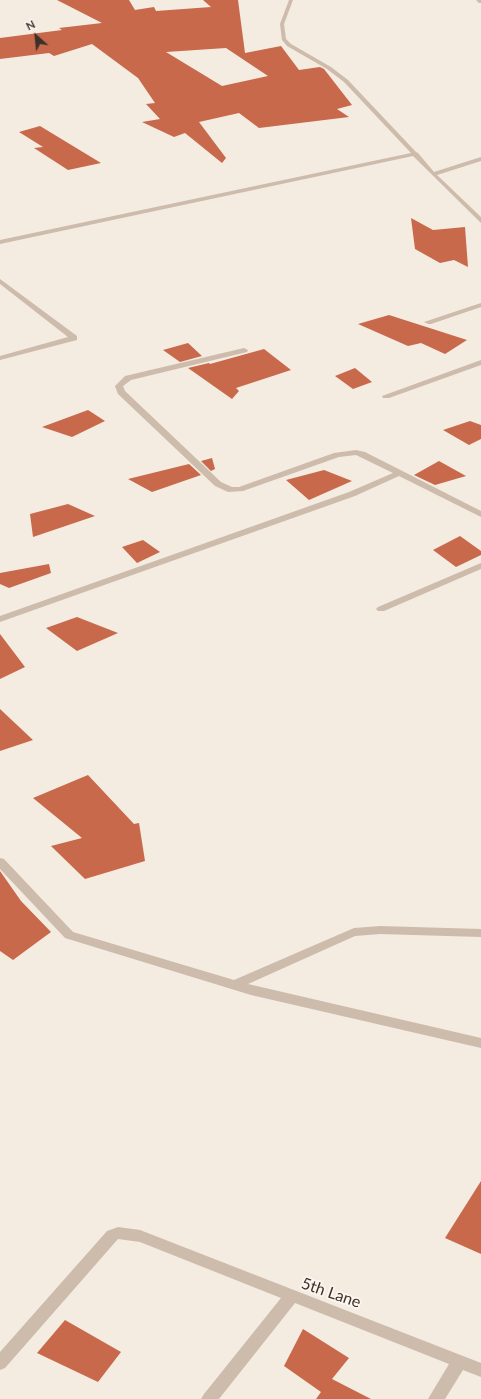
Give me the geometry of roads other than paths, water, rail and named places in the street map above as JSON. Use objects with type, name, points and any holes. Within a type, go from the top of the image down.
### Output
[{"type":"street","points":[[291,0],[282,24],[284,39],[289,45],[329,68],[346,81],[416,154],[433,174],[481,221]]},
{"type":"street","points":[[0,242],[416,154]]},
{"type":"street","points":[[433,174],[481,159]]},
{"type":"street","points":[[0,281],[74,338],[0,358]]},
{"type":"street","points":[[428,322],[481,305]]},
{"type":"street","points":[[244,350],[128,378],[120,383],[119,386],[121,392],[218,484],[231,490],[240,489],[336,455],[351,452],[362,454],[481,514]]},
{"type":"street","points":[[386,396],[481,362]]},
{"type":"street","points":[[0,619],[352,494],[399,473]]},
{"type":"street","points":[[381,609],[481,566]]},
{"type":"street","points":[[0,862],[69,935],[234,985],[481,1043]]},
{"type":"street","points":[[234,985],[354,932],[380,930],[481,933]]},
{"type":"street","points":[[0,1363],[112,1235],[118,1233],[140,1236],[292,1295]]},
{"type":"street","name":"5th Lane","points":[[209,1399],[292,1295],[481,1370]]},
{"type":"street","points":[[436,1399],[459,1362]]}]
